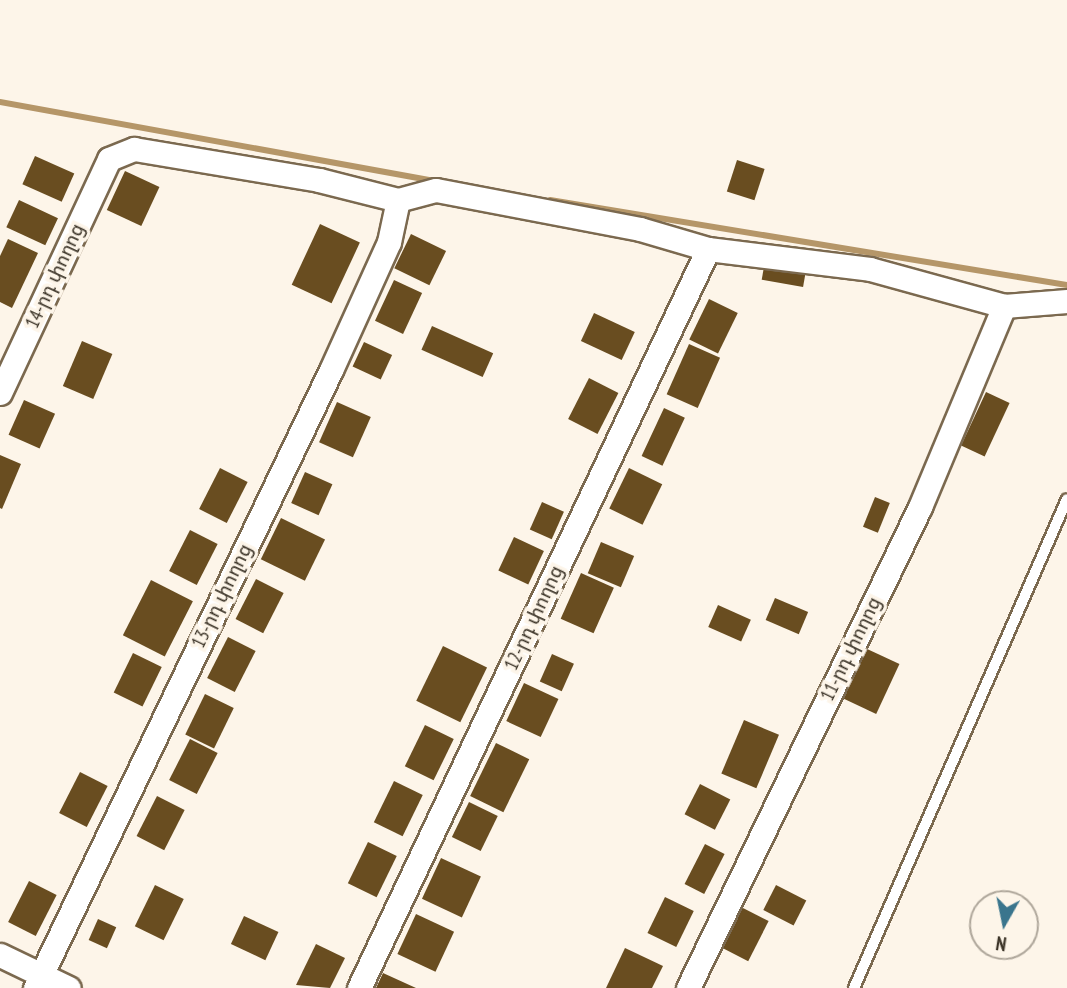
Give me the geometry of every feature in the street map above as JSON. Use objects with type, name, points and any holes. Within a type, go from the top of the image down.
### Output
[{"type":"street","name":"14-րդ փողոց","points":[[0,393],[110,159],[134,149],[319,180],[398,200]]},
{"type":"street","points":[[398,200],[436,190],[640,229],[708,249],[870,269],[1004,306],[1067,301]]},
{"type":"street","name":"13-րդ փողոց","points":[[37,981],[331,370],[389,242],[398,200]]},
{"type":"street","name":"12-րդ փողոց","points":[[359,988],[708,249]]},
{"type":"street","name":"11-րդ փողոց","points":[[688,988],[920,507],[1004,306]]},
{"type":"street","points":[[0,955],[37,981],[69,988]]},
{"type":"lane","points":[[854,988],[1067,499]]},
{"type":"building","points":[[35,156],[74,173],[62,202],[22,184]]},
{"type":"building","points":[[737,160],[765,169],[754,200],[727,191]]},
{"type":"building","points":[[125,171],[159,187],[141,226],[107,210]]},
{"type":"building","points":[[19,200],[58,218],[45,245],[6,227]]},
{"type":"building","points":[[320,224],[360,243],[332,303],[292,285]]},
{"type":"building","points":[[411,234],[446,251],[429,285],[394,268]]},
{"type":"building","points":[[8,239],[38,253],[12,308],[0,302],[0,256]]},
{"type":"building","points":[[765,261],[806,268],[803,287],[762,280]]},
{"type":"building","points":[[394,280],[422,293],[403,334],[375,321]]},
{"type":"building","points":[[709,299],[738,313],[718,353],[689,339]]},
{"type":"building","points":[[594,313],[635,332],[622,360],[581,341]]},
{"type":"building","points":[[432,326],[493,353],[483,377],[421,350]]},
{"type":"building","points":[[82,341],[112,354],[93,399],[63,386]]},
{"type":"building","points":[[364,342],[392,355],[381,380],[353,366]]},
{"type":"building","points":[[689,344],[720,358],[698,408],[667,394]]},
{"type":"building","points":[[589,378],[618,393],[598,434],[568,419]]},
{"type":"building","points":[[986,392],[1010,403],[985,456],[961,445]]},
{"type":"building","points":[[24,400],[55,414],[40,449],[9,435]]},
{"type":"building","points":[[337,402],[371,417],[353,457],[319,442]]},
{"type":"building","points":[[664,408],[685,418],[662,466],[642,456]]},
{"type":"building","points":[[0,455],[21,464],[2,509],[0,508]]},
{"type":"building","points":[[220,468],[248,482],[227,523],[199,509]]},
{"type":"building","points":[[629,468],[662,484],[643,525],[609,508]]},
{"type":"building","points":[[305,472],[332,484],[319,515],[291,503]]},
{"type":"building","points":[[875,497],[890,503],[878,533],[863,527]]},
{"type":"building","points":[[542,502],[564,512],[552,539],[530,529]]},
{"type":"building","points":[[281,518],[325,539],[305,581],[261,559]]},
{"type":"building","points":[[190,530],[218,544],[197,585],[169,571]]},
{"type":"building","points":[[514,537],[544,551],[528,584],[498,571]]},
{"type":"building","points":[[601,542],[634,556],[621,587],[588,573]]},
{"type":"building","points":[[581,573],[614,588],[594,633],[561,619]]},
{"type":"building","points":[[256,579],[284,593],[263,633],[236,619]]},
{"type":"building","points":[[151,580],[193,601],[165,657],[123,635]]},
{"type":"building","points":[[775,598],[808,612],[799,634],[766,620]]},
{"type":"building","points":[[718,605],[751,620],[741,642],[708,627]]},
{"type":"building","points":[[228,637],[256,651],[235,692],[207,678]]},
{"type":"building","points":[[443,646],[487,667],[460,722],[416,701]]},
{"type":"building","points":[[865,648],[899,664],[876,714],[842,698]]},
{"type":"building","points":[[133,653],[162,667],[142,707],[114,693]]},
{"type":"building","points":[[552,654],[574,664],[562,691],[540,681]]},
{"type":"building","points":[[524,683],[558,699],[541,737],[506,721]]},
{"type":"building","points":[[205,694],[234,708],[214,748],[185,734]]},
{"type":"building","points":[[744,720],[779,735],[756,788],[721,773]]},
{"type":"building","points":[[425,725],[454,739],[434,780],[405,766]]},
{"type":"building","points":[[190,739],[218,753],[197,794],[169,780]]},
{"type":"building","points":[[496,743],[529,759],[503,812],[470,796]]},
{"type":"building","points":[[80,772],[108,786],[87,827],[59,813]]},
{"type":"building","points":[[394,781],[423,795],[403,836],[374,822]]},
{"type":"building","points":[[700,784],[730,799],[715,830],[685,814]]},
{"type":"building","points":[[157,796],[185,810],[164,850],[137,836]]},
{"type":"building","points":[[469,802],[498,816],[481,851],[452,837]]},
{"type":"building","points":[[368,842],[397,856],[377,897],[348,883]]},
{"type":"building","points":[[705,844],[725,854],[704,894],[685,884]]},
{"type":"building","points":[[441,858],[481,877],[462,917],[422,899]]},
{"type":"building","points":[[29,881],[57,895],[36,936],[8,922]]},
{"type":"building","points":[[155,885],[184,899],[164,940],[135,926]]},
{"type":"building","points":[[776,885],[806,900],[794,925],[763,910]]},
{"type":"building","points":[[665,897],[694,911],[676,947],[647,933]]},
{"type":"building","points":[[741,907],[769,921],[748,961],[721,947]]},
{"type":"building","points":[[416,914],[454,932],[435,972],[397,954]]},
{"type":"building","points":[[244,916],[278,932],[265,960],[231,944]]},
{"type":"building","points":[[98,919],[116,927],[107,948],[89,940]]},
{"type":"building","points":[[316,944],[345,958],[330,988],[296,985]]},
{"type":"building","points":[[625,948],[663,966],[652,988],[606,988]]},
{"type":"building","points":[[383,973],[416,988],[376,988]]},
{"type":"waterway","points":[[0,102],[436,181]]},
{"type":"waterway","points":[[550,200],[1067,285]]}]
